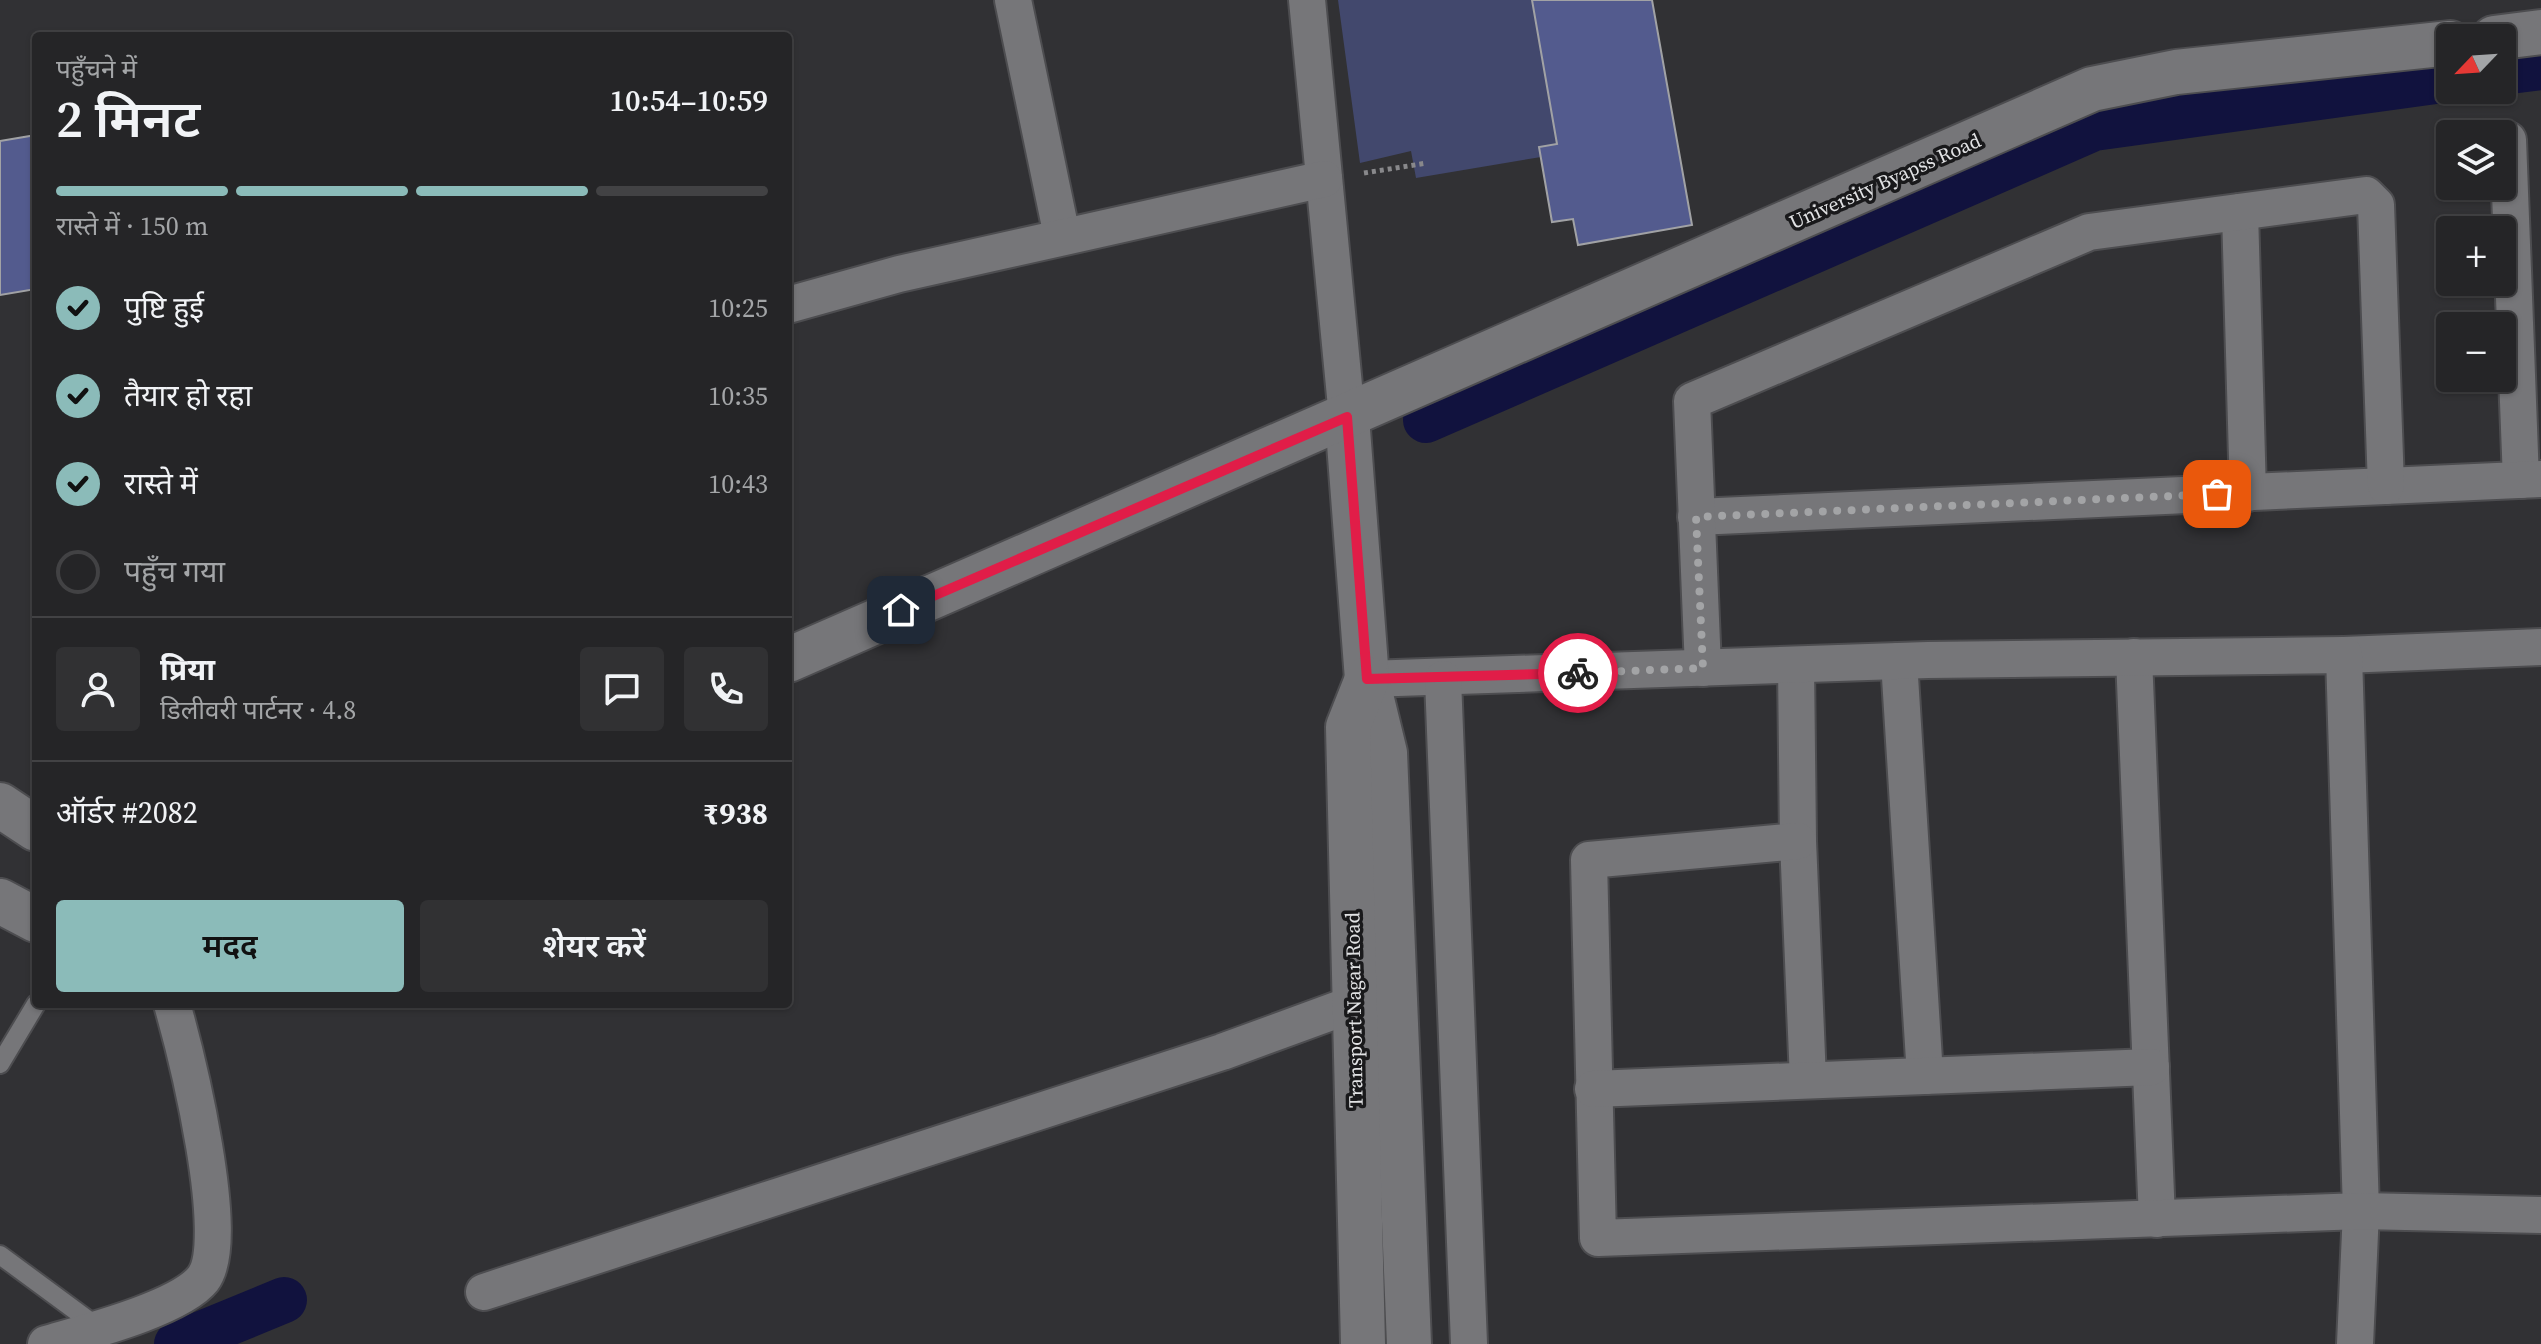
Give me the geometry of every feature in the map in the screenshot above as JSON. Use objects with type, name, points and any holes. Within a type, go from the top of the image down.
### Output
[{"type":"main road","points":[[2516,35],[2541,32]]},
{"type":"main road","name":"University Byapss Road","points":[[792,658],[2092,89],[2176,72],[2436,44]]},
{"type":"main road","name":"Transport Nagar Road","points":[[1347,417],[1367,679],[1385,753],[1409,1344]]},
{"type":"main road","name":"Transport Nagar Road","points":[[1363,1344],[1348,727],[1367,679]]},
{"type":"main road","points":[[0,805],[32,826]]},
{"type":"main road","points":[[0,901],[32,918]]},
{"type":"street","points":[[1013,0],[1062,236]]},
{"type":"street","points":[[1307,0],[1347,417]]},
{"type":"street","points":[[792,304],[899,274],[1324,179]]},
{"type":"street","points":[[1703,668],[1691,407],[1698,397],[2089,232],[2366,195],[2376,205],[2386,486]]},
{"type":"street","points":[[1696,517],[2531,480],[2512,200]]},
{"type":"street","points":[[2240,212],[2248,493]]},
{"type":"street","points":[[1367,679],[1443,679],[1899,661],[2344,655],[2541,647]]},
{"type":"street","points":[[2344,655],[2361,1211],[2355,1344]]},
{"type":"street","points":[[2134,657],[2157,1219]]},
{"type":"street","points":[[1899,661],[1925,1076]]},
{"type":"street","points":[[1796,665],[1798,841],[1808,1080]]},
{"type":"street","points":[[1443,679],[1469,1344]]},
{"type":"street","points":[[1798,841],[1589,860],[1597,1233],[1602,1239],[2361,1211],[2541,1215]]},
{"type":"street","points":[[484,1292],[1222,1052],[1353,1004]]},
{"type":"street","points":[[46,1344],[99,1328],[179,1296],[203,1278],[212,1253],[214,1225],[189,1066],[173,1008]]},
{"type":"street","points":[[1593,1089],[2151,1067]]},
{"type":"lane","points":[[1,1060],[34,1008]]},
{"type":"lane","points":[[0,1255],[99,1328]]},
{"type":"path","points":[[1324,179],[1427,163]]},
{"type":"shaded area","points":[[1338,0],[1532,0],[1557,144],[1539,147],[1541,157],[1416,178],[1411,151],[1360,163]]},
{"type":"building","points":[[1532,0],[1652,0],[1692,225],[1578,245],[1573,219],[1552,222],[1539,147],[1557,144]]},
{"type":"building","points":[[32,136],[32,290],[0,295],[0,141]]},
{"type":"waterway","points":[[2516,70],[2541,67]]},
{"type":"waterway","points":[[1426,420],[2094,128],[2436,81]]},
{"type":"waterway","points":[[177,1344],[284,1300]]},
{"type":"way so far","points":[[1578,673],[1703,668],[1696,517],[2217,494]]},
{"type":"route","points":[[901,610],[1347,417],[1367,679],[1578,673]]}]
